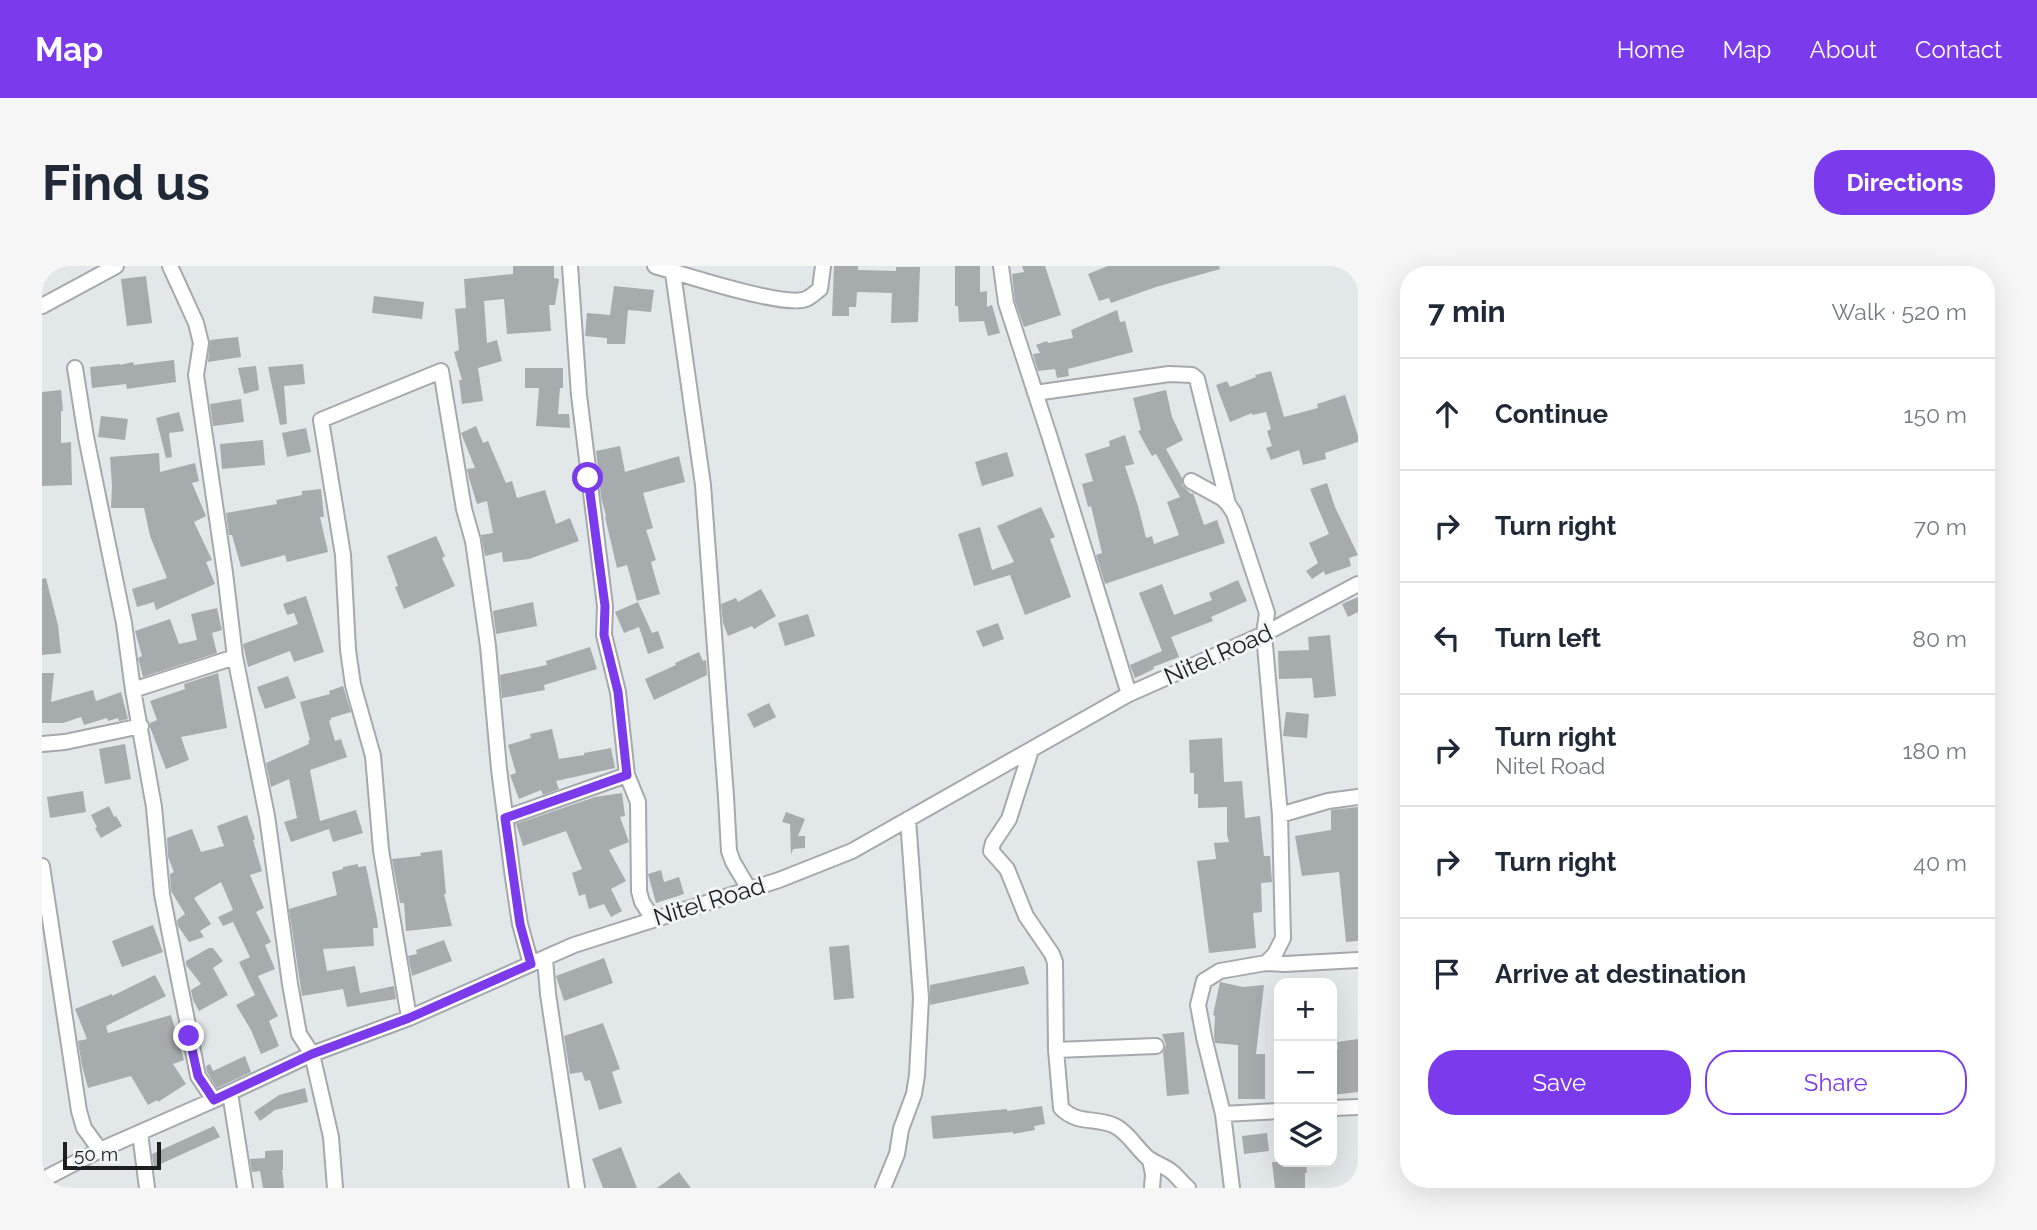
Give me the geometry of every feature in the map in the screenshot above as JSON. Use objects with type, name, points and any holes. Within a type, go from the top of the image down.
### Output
[{"type":"street","points":[[42,306],[116,266]]},
{"type":"street","points":[[170,266],[196,323],[201,343],[197,375],[235,657],[267,816],[299,1034],[312,1054],[331,1137],[335,1188]]},
{"type":"street","points":[[570,266],[579,395],[605,606],[604,635],[618,692],[627,775],[638,802],[639,891],[642,902],[653,919]]},
{"type":"street","points":[[655,266],[760,295],[789,300],[806,299],[820,289],[823,266]]},
{"type":"street","points":[[1001,266],[1006,303],[1129,694]]},
{"type":"street","points":[[673,269],[703,485],[727,840],[733,862],[749,889]]},
{"type":"street","points":[[75,368],[86,437],[124,623],[154,807],[162,894],[198,1076],[214,1100]]},
{"type":"street","points":[[409,1018],[381,850],[373,756],[349,662],[343,555],[321,420],[442,371],[464,509],[473,541],[488,646],[505,818],[520,924],[531,964]]},
{"type":"street","points":[[1035,393],[1169,374],[1192,375],[1197,379],[1228,503],[1234,513],[1267,613],[1264,635],[1280,815],[1283,938],[1275,954],[1266,963]]},
{"type":"street","points":[[1191,481],[1228,503]]},
{"type":"street","name":"Nitel Road","points":[[42,1180],[100,1150],[312,1054],[409,1018],[574,945],[779,880],[852,851],[1129,694],[1264,635],[1358,584]]},
{"type":"street","points":[[133,690],[235,657]]},
{"type":"street","points":[[42,744],[65,742],[141,726]]},
{"type":"street","points":[[1031,750],[1009,819],[993,843],[991,851],[1007,869],[1026,916],[1055,962],[1056,1050],[1061,1108],[1079,1120],[1117,1127],[1150,1160],[1174,1173],[1188,1188]]},
{"type":"street","points":[[505,818],[627,775]]},
{"type":"street","points":[[1280,815],[1328,801],[1358,797]]},
{"type":"street","points":[[883,1188],[897,1154],[901,1129],[918,1075],[921,998],[908,819]]},
{"type":"street","points":[[42,866],[79,1111],[84,1128],[100,1150]]},
{"type":"street","points":[[545,958],[577,1188]]},
{"type":"street","points":[[1233,1188],[1223,1114],[1198,1005],[1204,981],[1220,971],[1266,963],[1358,960]]},
{"type":"street","points":[[1056,1050],[1156,1046]]},
{"type":"street","points":[[230,1093],[245,1188]]},
{"type":"street","points":[[1337,1108],[1358,1107]]},
{"type":"street","points":[[1223,1114],[1274,1111]]},
{"type":"street","points":[[140,1133],[147,1188]]},
{"type":"street","points":[[1150,1160],[1152,1188]]},
{"type":"building","points":[[513,266],[554,266],[554,278],[559,279],[555,305],[549,305],[551,331],[507,334],[504,299],[484,301],[487,343],[497,340],[502,361],[478,368],[483,401],[462,404],[459,380],[462,380],[454,352],[459,350],[455,309],[466,308],[464,279],[513,274]]},
{"type":"building","points":[[834,266],[896,271],[896,267],[920,267],[918,322],[891,323],[892,293],[857,292],[856,307],[849,307],[849,316],[832,316]]},
{"type":"building","points":[[955,266],[980,266],[980,292],[987,291],[987,307],[992,305],[1000,333],[988,336],[984,321],[959,322],[958,306],[955,306]]},
{"type":"building","points":[[1022,266],[1045,266],[1061,315],[1024,327],[1015,301],[1012,274],[1024,272]]},
{"type":"building","points":[[1108,266],[1219,266],[1220,269],[1111,303],[1109,298],[1099,301],[1088,274]]},
{"type":"building","points":[[146,276],[152,323],[127,326],[121,279]]},
{"type":"building","points":[[614,286],[654,290],[651,312],[628,310],[625,344],[607,344],[607,338],[585,336],[587,313],[610,315]]},
{"type":"building","points":[[374,296],[424,302],[422,319],[372,313]]},
{"type":"building","points":[[1117,310],[1120,322],[1125,321],[1133,352],[1068,369],[1069,376],[1057,378],[1055,369],[1038,371],[1033,354],[1040,353],[1036,345],[1073,338],[1071,330]]},
{"type":"building","points":[[238,337],[241,357],[208,362],[210,340]]},
{"type":"building","points":[[174,360],[176,382],[127,389],[126,384],[92,388],[90,367]]},
{"type":"building","points":[[303,364],[305,384],[284,386],[287,424],[280,425],[268,367]]},
{"type":"building","points":[[256,366],[259,390],[244,394],[238,368]]},
{"type":"building","points":[[525,368],[563,368],[563,388],[560,388],[558,414],[569,414],[570,428],[536,426],[539,388],[525,388]]},
{"type":"building","points":[[1271,371],[1284,417],[1318,408],[1317,404],[1345,395],[1358,442],[1325,453],[1326,459],[1303,465],[1299,450],[1271,460],[1266,448],[1272,446],[1267,431],[1271,429],[1266,412],[1252,413],[1230,422],[1216,385],[1227,381],[1230,387]]},
{"type":"building","points":[[61,390],[61,443],[71,442],[72,485],[42,486],[42,392]]},
{"type":"building","points":[[1166,390],[1172,417],[1183,440],[1166,449],[1182,478],[1182,485],[1193,493],[1204,525],[1217,520],[1225,543],[1105,584],[1096,555],[1102,553],[1091,506],[1088,507],[1082,484],[1093,481],[1085,454],[1110,446],[1109,441],[1125,435],[1134,464],[1125,466],[1146,538],[1152,536],[1154,544],[1179,535],[1167,502],[1180,497],[1156,454],[1152,456],[1138,431],[1141,430],[1133,398]]},
{"type":"building","points":[[241,399],[244,422],[213,426],[210,404]]},
{"type":"building","points":[[179,412],[184,431],[169,433],[172,457],[166,458],[156,418]]},
{"type":"building","points":[[101,416],[128,419],[125,440],[98,437]]},
{"type":"building","points":[[476,426],[483,443],[488,441],[506,483],[512,481],[517,498],[545,490],[556,524],[570,518],[579,541],[529,559],[503,562],[502,552],[485,556],[481,535],[493,533],[487,501],[477,504],[467,469],[475,468],[461,433]]},
{"type":"building","points":[[306,428],[311,452],[287,457],[282,433]]},
{"type":"building","points":[[263,440],[265,465],[222,469],[220,444]]},
{"type":"building","points":[[620,446],[625,472],[679,456],[685,482],[643,493],[653,528],[646,530],[656,560],[651,562],[660,594],[637,601],[627,565],[617,568],[601,497],[596,451]]},
{"type":"building","points":[[1007,452],[1014,476],[982,486],[975,462]]},
{"type":"building","points":[[159,453],[160,472],[195,463],[199,481],[192,483],[206,516],[194,522],[212,560],[206,562],[215,584],[156,610],[154,602],[137,607],[132,589],[167,578],[150,536],[144,508],[111,508],[110,457]]},
{"type":"building","points":[[1327,483],[1335,507],[1358,555],[1349,558],[1351,566],[1325,575],[1324,571],[1312,579],[1306,571],[1318,563],[1309,543],[1329,534],[1310,489]]},
{"type":"building","points":[[321,489],[324,517],[320,517],[328,552],[287,562],[285,555],[241,567],[232,535],[229,535],[226,513],[277,504],[276,500],[302,495],[302,491]]},
{"type":"building","points":[[1041,507],[1055,537],[1050,539],[1071,597],[1025,615],[1010,575],[974,586],[958,534],[980,527],[992,570],[1014,562],[997,526]]},
{"type":"building","points":[[436,536],[445,556],[442,558],[455,586],[404,609],[387,556]]},
{"type":"building","points":[[46,578],[58,625],[61,653],[42,655],[42,579]]},
{"type":"building","points":[[1238,580],[1247,601],[1211,617],[1213,621],[1171,637],[1179,657],[1153,667],[1154,669],[1135,678],[1130,665],[1162,651],[1139,593],[1162,584],[1174,615],[1212,600],[1209,593]]},
{"type":"building","points":[[761,589],[776,616],[754,629],[752,626],[728,636],[723,623],[721,604],[736,598],[738,602]]},
{"type":"building","points":[[306,596],[324,652],[294,662],[290,651],[248,667],[243,644],[298,624],[294,613],[287,615],[283,604]]},
{"type":"building","points":[[1358,597],[1358,612],[1348,617],[1342,604]]},
{"type":"building","points":[[533,602],[537,626],[496,634],[493,611]]},
{"type":"building","points":[[638,602],[652,633],[658,631],[664,648],[648,654],[639,627],[624,633],[615,612]]},
{"type":"building","points":[[217,608],[222,630],[212,633],[217,653],[143,677],[138,658],[142,656],[135,631],[170,619],[179,644],[197,640],[191,614]]},
{"type":"building","points":[[808,614],[815,636],[785,646],[778,623]]},
{"type":"building","points":[[998,623],[1004,639],[983,647],[976,631]]},
{"type":"building","points":[[1330,635],[1336,696],[1314,698],[1312,678],[1279,679],[1278,651],[1309,650],[1308,637]]},
{"type":"building","points":[[590,647],[597,669],[544,685],[545,690],[502,698],[500,675],[547,665],[546,661]]},
{"type":"building","points":[[699,652],[703,661],[706,660],[707,675],[654,700],[645,679]]},
{"type":"building","points":[[42,673],[54,673],[51,702],[93,690],[96,701],[121,692],[128,719],[108,721],[107,718],[84,725],[81,717],[63,723],[42,723]]},
{"type":"building","points":[[218,673],[227,728],[181,737],[189,760],[166,769],[150,727],[150,723],[157,720],[150,701],[185,689],[184,684]]},
{"type":"building","points":[[288,676],[296,698],[265,709],[257,687]]},
{"type":"building","points":[[343,686],[351,712],[329,721],[335,741],[341,739],[347,757],[310,770],[320,821],[356,810],[363,833],[333,842],[329,829],[291,842],[284,822],[297,818],[289,779],[271,787],[266,763],[309,744],[300,702],[330,694],[329,691]]},
{"type":"building","points":[[769,703],[776,717],[754,728],[747,714]]},
{"type":"building","points":[[1286,712],[1309,714],[1307,738],[1283,736]]},
{"type":"building","points":[[552,729],[559,759],[611,748],[615,768],[556,781],[559,789],[543,795],[541,790],[519,799],[510,775],[516,773],[508,745],[531,738],[530,734]]},
{"type":"building","points":[[1222,738],[1224,782],[1242,781],[1245,818],[1260,816],[1264,856],[1270,856],[1272,882],[1261,883],[1262,912],[1253,913],[1256,948],[1209,953],[1197,861],[1216,859],[1214,843],[1229,842],[1227,807],[1198,808],[1198,794],[1194,794],[1194,773],[1190,773],[1189,740]]},
{"type":"building","points":[[125,744],[131,779],[105,784],[99,749]]},
{"type":"building","points":[[83,791],[86,812],[50,818],[47,797]]},
{"type":"building","points":[[622,793],[625,816],[620,817],[629,842],[609,850],[626,881],[611,889],[622,911],[611,917],[604,904],[589,909],[585,894],[579,896],[572,873],[582,869],[566,831],[523,846],[516,824],[595,797]]},
{"type":"building","points":[[109,806],[122,826],[101,838],[91,815]]},
{"type":"building","points":[[1358,807],[1358,941],[1346,942],[1339,872],[1302,876],[1295,836],[1331,830],[1331,810]]},
{"type":"building","points":[[786,812],[805,819],[798,836],[805,836],[805,848],[793,849],[791,855],[790,824],[782,822]]},
{"type":"building","points":[[247,815],[262,871],[250,875],[264,908],[256,912],[271,942],[265,945],[275,969],[258,976],[278,1016],[269,1021],[279,1046],[261,1054],[236,1005],[255,995],[239,962],[250,957],[233,922],[223,926],[218,917],[233,910],[221,882],[194,898],[211,924],[200,931],[204,937],[189,942],[178,926],[177,920],[185,914],[171,891],[170,874],[174,872],[168,857],[167,838],[192,829],[201,852],[224,846],[217,826]]},
{"type":"building","points":[[442,850],[444,894],[452,926],[406,931],[404,903],[400,903],[392,859],[421,856],[420,853]]},
{"type":"building","points":[[358,864],[358,867],[366,866],[377,919],[378,928],[373,928],[374,946],[323,949],[327,971],[355,966],[360,993],[394,986],[396,999],[347,1007],[343,989],[302,996],[289,909],[337,895],[332,872]]},
{"type":"building","points":[[661,870],[664,882],[679,877],[684,894],[656,903],[648,874]]},
{"type":"building","points":[[153,925],[163,952],[122,967],[112,941]]},
{"type":"building","points":[[444,940],[452,961],[412,976],[408,956],[417,954],[416,950]]},
{"type":"building","points":[[849,945],[854,998],[834,1000],[829,947]]},
{"type":"building","points":[[213,948],[223,961],[213,968],[228,995],[199,1011],[191,990],[201,984],[186,965],[186,961]]},
{"type":"building","points":[[604,958],[613,983],[564,1001],[556,976]]},
{"type":"building","points":[[1024,966],[1029,984],[930,1005],[930,985]]},
{"type":"building","points":[[155,975],[166,996],[106,1026],[108,1033],[171,1015],[184,1060],[173,1064],[186,1084],[158,1102],[157,1100],[148,1105],[131,1076],[88,1088],[78,1041],[87,1039],[75,1009],[112,996]]},
{"type":"building","points":[[1220,982],[1243,987],[1264,985],[1256,1054],[1265,1054],[1265,1099],[1238,1099],[1238,1045],[1215,1043],[1213,1015]]},
{"type":"building","points":[[603,1023],[620,1069],[612,1072],[622,1103],[599,1110],[590,1080],[585,1081],[582,1072],[570,1074],[564,1036]]},
{"type":"building","points":[[1184,1032],[1189,1094],[1167,1096],[1163,1052],[1166,1045],[1162,1034]]},
{"type":"building","points":[[1358,1039],[1358,1092],[1337,1094],[1337,1042]]},
{"type":"building","points":[[245,1056],[251,1072],[217,1088],[206,1066],[210,1064],[213,1071]]},
{"type":"building","points":[[305,1088],[308,1102],[275,1110],[260,1121],[254,1112],[279,1095]]},
{"type":"building","points":[[1042,1106],[1045,1124],[1034,1126],[1035,1130],[933,1139],[931,1116]]},
{"type":"building","points":[[214,1126],[220,1137],[154,1167],[152,1154]]},
{"type":"building","points":[[1267,1133],[1269,1151],[1244,1154],[1242,1136]]},
{"type":"building","points":[[621,1147],[637,1188],[603,1188],[592,1159]]},
{"type":"building","points":[[283,1150],[284,1188],[263,1188],[260,1171],[252,1172],[250,1159],[265,1158],[265,1151]]},
{"type":"building","points":[[1272,1162],[1274,1167],[1306,1167],[1305,1188],[1275,1188]]},
{"type":"building","points":[[679,1172],[691,1188],[657,1188]]},
{"type":"route","points":[[189,1036],[198,1076],[214,1100],[312,1054],[409,1018],[531,964],[520,924],[505,818],[627,775],[618,692],[604,635],[605,606],[588,478]]}]
